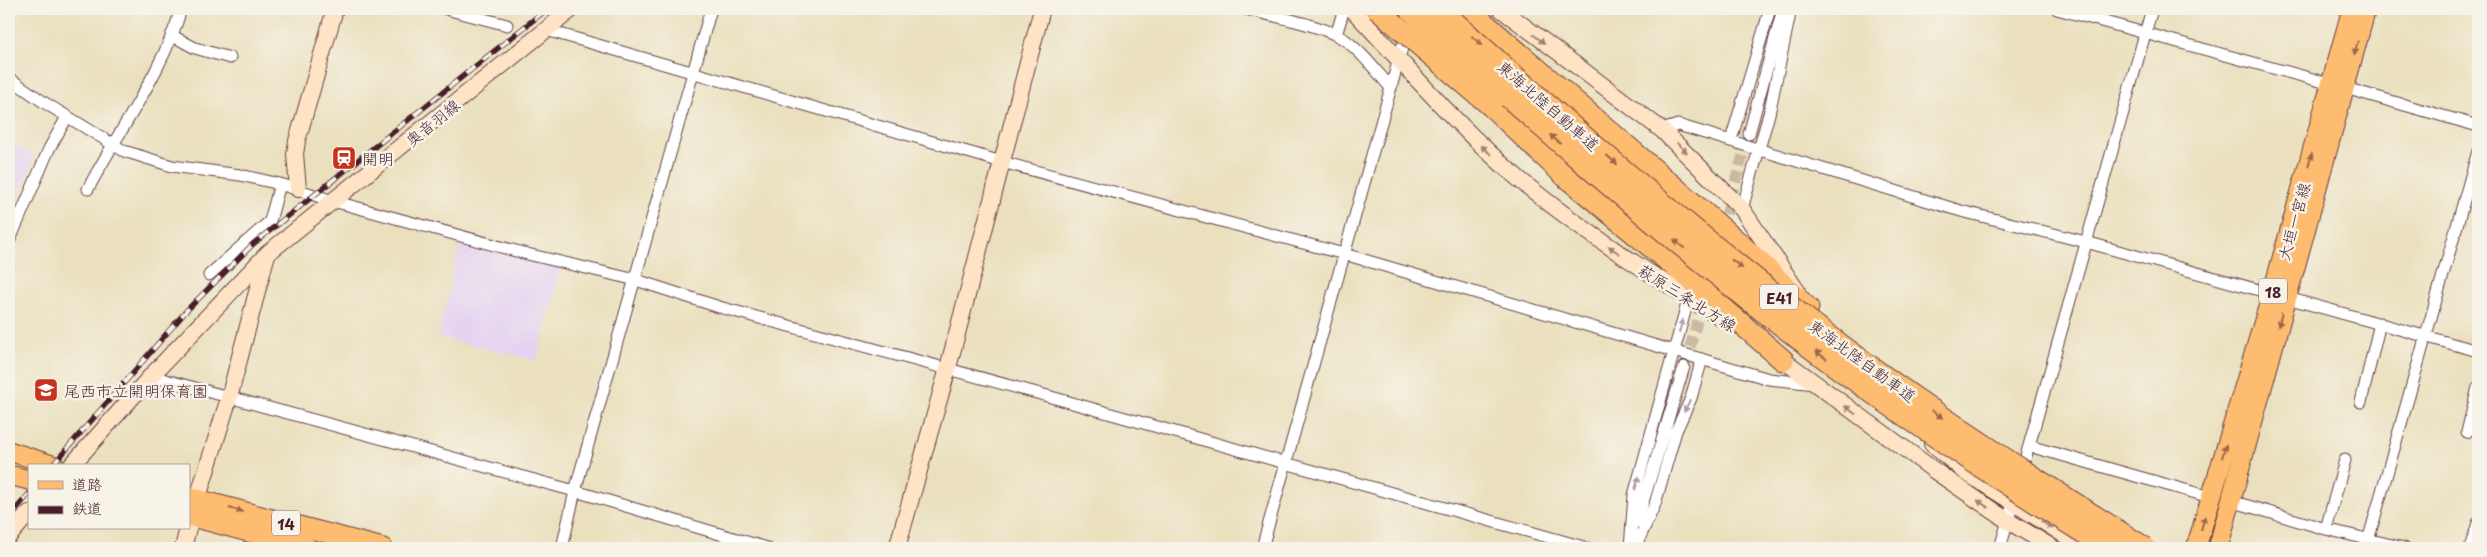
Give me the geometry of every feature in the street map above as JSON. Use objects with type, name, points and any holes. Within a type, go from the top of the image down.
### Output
[{"type":"highway","points":[[1377,9],[1491,106],[1566,177],[1691,280],[1783,360]]},
{"type":"highway","name":"東海北陸自動車道","points":[[1411,9],[1570,152],[1688,251],[1760,308],[1913,421],[2108,548]]},
{"type":"highway","name":"東海北陸自動車道","points":[[1440,9],[1678,217],[1841,345],[1988,449],[2145,548]]},
{"type":"highway","points":[[1468,9],[1739,243],[1808,308]]},
{"type":"main road","points":[[298,189],[295,154],[297,141],[335,9]]},
{"type":"main road","name":"奥音羽線","points":[[73,464],[151,376],[268,253],[572,9]]},
{"type":"main road","points":[[897,548],[948,368],[1042,9]]},
{"type":"main road","name":"萩原三条北方線","points":[[1352,9],[1473,138],[1519,179],[1584,230],[1783,360],[1868,424],[2008,521],[2053,548]]},
{"type":"main road","points":[[1501,9],[1662,130],[1742,209],[1764,239],[1808,308],[1867,380],[1911,425],[1967,473],[2085,548]]},
{"type":"main road","name":"大垣一宮線","points":[[2338,86],[2352,9]]},
{"type":"main road","name":"大垣一宮線","points":[[2218,548],[2279,296],[2338,86],[2366,9]]},
{"type":"main road","points":[[190,514],[229,398],[268,253]]},
{"type":"main road","name":"大垣一宮線","points":[[2196,548],[2210,497],[2279,296]]},
{"type":"main road","points":[[9,451],[49,464]]},
{"type":"main road","points":[[9,475],[28,480]]},
{"type":"main road","points":[[9,536],[28,514]]},
{"type":"main road","name":"14","points":[[190,514],[308,548]]},
{"type":"main road","name":"14","points":[[190,514],[383,548]]},
{"type":"main road","points":[[183,548],[187,530]]},
{"type":"street","points":[[88,189],[150,80],[181,9]]},
{"type":"street","points":[[446,9],[507,25]]},
{"type":"street","points":[[562,548],[575,491],[711,9]]},
{"type":"street","points":[[1246,9],[1336,35],[1359,51],[1391,88]]},
{"type":"street","points":[[1336,35],[1344,9]]},
{"type":"street","points":[[1262,548],[1391,88],[1411,9]]},
{"type":"street","points":[[1731,140],[1770,9]]},
{"type":"street","points":[[1749,134],[1783,9]]},
{"type":"street","points":[[1742,209],[1760,149],[1791,9]]},
{"type":"street","points":[[2057,9],[2478,126]]},
{"type":"street","points":[[2000,548],[2152,9]]},
{"type":"street","points":[[546,30],[1002,162],[1344,254],[1769,379],[1816,384]]},
{"type":"street","points":[[171,34],[195,48],[230,58]]},
{"type":"street","points":[[9,78],[124,151],[172,166],[240,175],[280,184],[333,201],[523,253],[636,280],[719,307],[948,368],[1587,548]]},
{"type":"street","points":[[9,242],[49,149],[67,116]]},
{"type":"street","points":[[1662,130],[1678,125],[1961,211],[2086,242],[2478,351]]},
{"type":"street","points":[[2368,544],[2478,151]]},
{"type":"street","points":[[208,275],[270,220],[280,184]]},
{"type":"street","points":[[1632,548],[1634,495],[1689,298]]},
{"type":"street","points":[[2361,402],[2380,324]]},
{"type":"street","points":[[1632,548],[1655,504],[1676,431],[1691,398],[1702,359]]},
{"type":"street","points":[[1632,548],[1637,519],[1684,367]]},
{"type":"street","points":[[151,376],[575,491],[767,548]]},
{"type":"street","points":[[2466,432],[2478,387]]},
{"type":"street","points":[[2029,446],[2210,497]]},
{"type":"street","points":[[2326,529],[2345,460]]},
{"type":"street","points":[[2230,501],[2326,529],[2368,544],[2404,548]]},
{"type":"street","points":[[2470,548],[2478,524]]},
{"type":"shaded area","points":[[9,142],[35,155],[9,220]]},
{"type":"shaded area","points":[[462,236],[562,261],[537,361],[438,337]]},
{"type":"tunnel","points":[[1722,230],[1748,137]]},
{"type":"tunnel","points":[[1686,363],[1703,299]]},
{"type":"railway","points":[[54,464],[187,310],[253,244],[547,9]]},
{"type":"railway","points":[[9,517],[28,495]]},
{"type":"place","name":"開明","points":[[344,158]]},
{"type":"place","name":"尾西市立開明保育園","points":[[46,390]]}]
